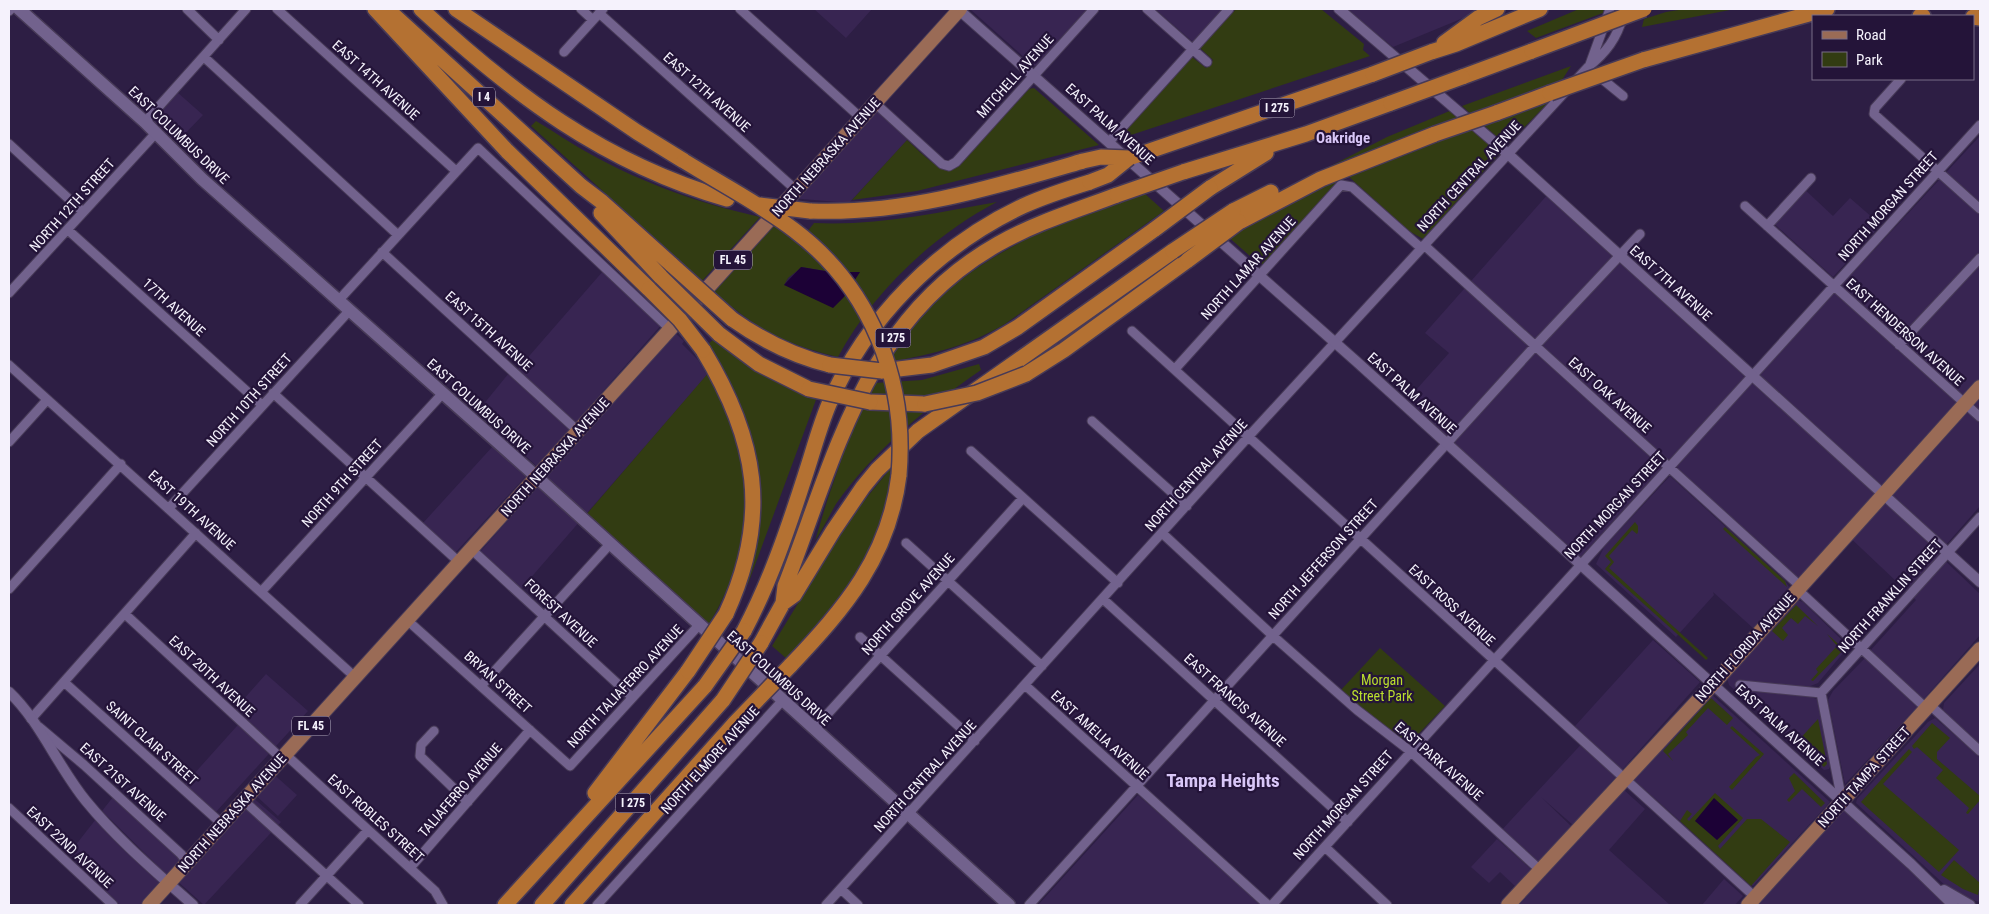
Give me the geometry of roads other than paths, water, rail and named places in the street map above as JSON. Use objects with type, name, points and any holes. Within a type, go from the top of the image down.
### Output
[{"type":"highway","points":[[374,9],[507,150],[680,320],[703,350],[727,391],[737,413],[744,437],[752,481],[753,508],[749,546],[744,569],[726,614],[688,671],[589,801],[568,836]]},
{"type":"highway","name":"I 4","points":[[387,9],[581,186],[602,202],[666,271]]},
{"type":"highway","points":[[420,9],[488,69],[531,103],[564,125],[632,162],[704,192],[727,199],[810,211],[874,209],[913,205],[948,198],[1101,157],[1129,158]]},
{"type":"highway","points":[[456,9],[613,116],[794,230],[827,260],[855,295],[879,338],[893,380],[901,436],[899,475],[889,522],[873,562],[836,617],[735,723],[572,905]]},
{"type":"highway","points":[[1431,52],[1478,18],[1497,9]]},
{"type":"highway","name":"I 275","points":[[505,905],[705,686],[744,631],[760,600],[790,522],[829,405],[854,357],[871,331],[925,271],[977,232],[1022,207],[1108,175],[1129,158],[1373,74],[1502,26],[1540,9]]},
{"type":"highway","name":"I 275","points":[[542,905],[723,700],[761,643],[783,603],[785,586],[846,422],[876,364],[899,330],[943,284],[998,244],[1039,224],[1183,172],[1306,134],[1644,9]]},
{"type":"highway","points":[[783,603],[794,596],[833,531],[863,487],[877,470],[911,437],[1173,252],[1236,216],[1275,190],[1309,176],[1383,153],[1643,60],[1827,9]]},
{"type":"highway","points":[[1732,35],[1812,24]]},
{"type":"highway","points":[[666,271],[754,335],[783,351],[830,365],[882,371],[932,365],[984,347],[1018,327],[1210,188],[1258,158],[1306,134]]},
{"type":"highway","points":[[666,271],[718,334],[759,364],[809,389],[870,402],[925,404],[985,391],[1026,374],[1064,350],[1188,260],[1236,216]]},
{"type":"main road","name":"EAST COLUMBUS DRIVE","points":[[20,9],[349,311],[537,477],[1008,905]]},
{"type":"main road","name":"NORTH NEBRASKA AVENUE","points":[[149,905],[959,9]]},
{"type":"main road","name":"NORTH FLORIDA AVENUE","points":[[1508,905],[1714,683],[1980,388]]},
{"type":"main road","name":"NORTH TAMPA STREET","points":[[1751,901],[1980,649]]},
{"type":"street","points":[[187,9],[219,40]]},
{"type":"street","points":[[145,122],[246,9]]},
{"type":"street","name":"EAST 14TH AVENUE","points":[[277,9],[456,171]]},
{"type":"street","name":"EAST 12TH AVENUE","points":[[581,9],[599,14],[796,190]]},
{"type":"street","points":[[740,9],[861,118]]},
{"type":"street","name":"EAST PALM AVENUE","points":[[959,9],[1336,343],[1934,884]]},
{"type":"street","name":"MITCHELL AVENUE","points":[[875,103],[942,164],[949,166],[956,162],[1094,9]]},
{"type":"street","points":[[1147,9],[1207,62]]},
{"type":"street","points":[[1109,142],[1229,9]]},
{"type":"street","name":"EAST 7TH AVENUE","points":[[1339,9],[1508,154],[1980,582]]},
{"type":"street","name":"NORTH CENTRAL AVENUE","points":[[1588,67],[1610,9]]},
{"type":"street","name":"NORTH CENTRAL AVENUE","points":[[826,905],[1422,246],[1588,67],[1606,52],[1612,43],[1626,9]]},
{"type":"street","points":[[564,52],[599,14]]},
{"type":"street","points":[[204,57],[398,235]]},
{"type":"street","points":[[1588,67],[1623,96]]},
{"type":"street","points":[[1900,80],[1873,112],[1980,209]]},
{"type":"street","name":"NORTH MORGAN STREET","points":[[1272,905],[1492,660],[1980,125]]},
{"type":"street","name":"NORTH 12TH STREET","points":[[10,290],[68,230],[155,134]]},
{"type":"street","points":[[9,144],[83,212]]},
{"type":"street","points":[[338,301],[478,148],[670,329]]},
{"type":"street","points":[[1767,226],[1811,178]]},
{"type":"street","name":"NORTH LAMAR AVENUE","points":[[1175,369],[1261,276],[1341,185]]},
{"type":"street","name":"EAST OAK AVENUE","points":[[1341,185],[1352,187],[1535,346],[1670,467],[1799,588],[1860,649],[1980,751]]},
{"type":"street","name":"EAST HENDERSON AVENUE","points":[[1745,206],[1980,417]]},
{"type":"street","name":"17TH AVENUE","points":[[68,230],[262,405]]},
{"type":"street","name":"NORTH JEFFERSON STREET","points":[[1029,905],[1535,346],[1640,234]]},
{"type":"street","name":"EAST 15TH AVENUE","points":[[382,252],[578,431]]},
{"type":"street","points":[[1900,345],[1980,258]]},
{"type":"street","name":"NORTH 10TH STREET","points":[[169,508],[349,311]]},
{"type":"street","name":"EAST ROSS AVENUE","points":[[1132,331],[1624,780],[1751,901]]},
{"type":"street","name":"EAST 19TH AVENUE","points":[[9,365],[355,677]]},
{"type":"street","points":[[273,393],[459,562]]},
{"type":"street","name":"NORTH 9TH STREET","points":[[261,592],[443,393]]},
{"type":"street","points":[[9,442],[47,400]]},
{"type":"street","points":[[1092,421],[1187,506]]},
{"type":"street","points":[[971,451],[1118,583]]},
{"type":"street","points":[[9,590],[121,464]]},
{"type":"street","name":"NORTH GROVE AVENUE","points":[[814,729],[1023,498]]},
{"type":"street","name":"NORTH FRANKLIN STREET","points":[[1821,693],[1980,518]]},
{"type":"street","points":[[34,723],[64,682],[196,533]]},
{"type":"street","name":"EAST PARK AVENUE","points":[[1162,533],[1272,635],[1357,710],[1410,751],[1540,870]]},
{"type":"street","points":[[906,543],[1042,666]]},
{"type":"street","points":[[481,686],[610,544]]},
{"type":"street","name":"FOREST AVENUE","points":[[471,549],[632,697]]},
{"type":"street","name":"EAST FRANCIS AVENUE","points":[[1103,599],[1348,822]]},
{"type":"street","name":"EAST 20TH AVENUE","points":[[125,614],[283,756]]},
{"type":"street","name":"BRYAN STREET","points":[[407,620],[570,766]]},
{"type":"street","name":"NORTH TALIAFERRO AVENUE","points":[[570,766],[699,625]]},
{"type":"street","points":[[860,637],[975,741]]},
{"type":"street","name":"SAINT CLAIR STREET","points":[[64,682],[222,824]]},
{"type":"street","points":[[1740,684],[1821,693],[1842,801]]},
{"type":"street","name":"EAST AMELIA AVENUE","points":[[1025,685],[1268,905]]},
{"type":"street","points":[[11,694],[34,723],[63,771],[86,801],[107,825],[193,905]]},
{"type":"street","name":"NORTH ELMORE AVENUE","points":[[597,905],[782,701]]},
{"type":"street","name":"EAST 21ST AVENUE","points":[[34,723],[84,765],[181,854],[188,863]]},
{"type":"street","name":"TALIAFERRO AVENUE","points":[[410,868],[530,730]]},
{"type":"street","points":[[434,731],[419,749],[420,756],[468,802]]},
{"type":"street","name":"EAST ROBLES STREET","points":[[283,756],[435,891],[443,905]]},
{"type":"street","points":[[244,800],[359,905]]},
{"type":"street","name":"EAST 22ND AVENUE","points":[[9,808],[113,905]]},
{"type":"street","points":[[300,905],[368,830]]},
{"type":"street","points":[[1325,847],[1387,905]]},
{"type":"street","points":[[1934,884],[1953,905]]},
{"type":"street","points":[[1934,884],[1970,905]]},
{"type":"street","points":[[841,890],[858,905]]},
{"type":"district","name":"Oakridge","points":[[1343,138]]},
{"type":"district","name":"Tampa Heights","points":[[1223,780]]},
{"type":"park label","name":"Morgan Street Park","points":[[1382,688]]}]
